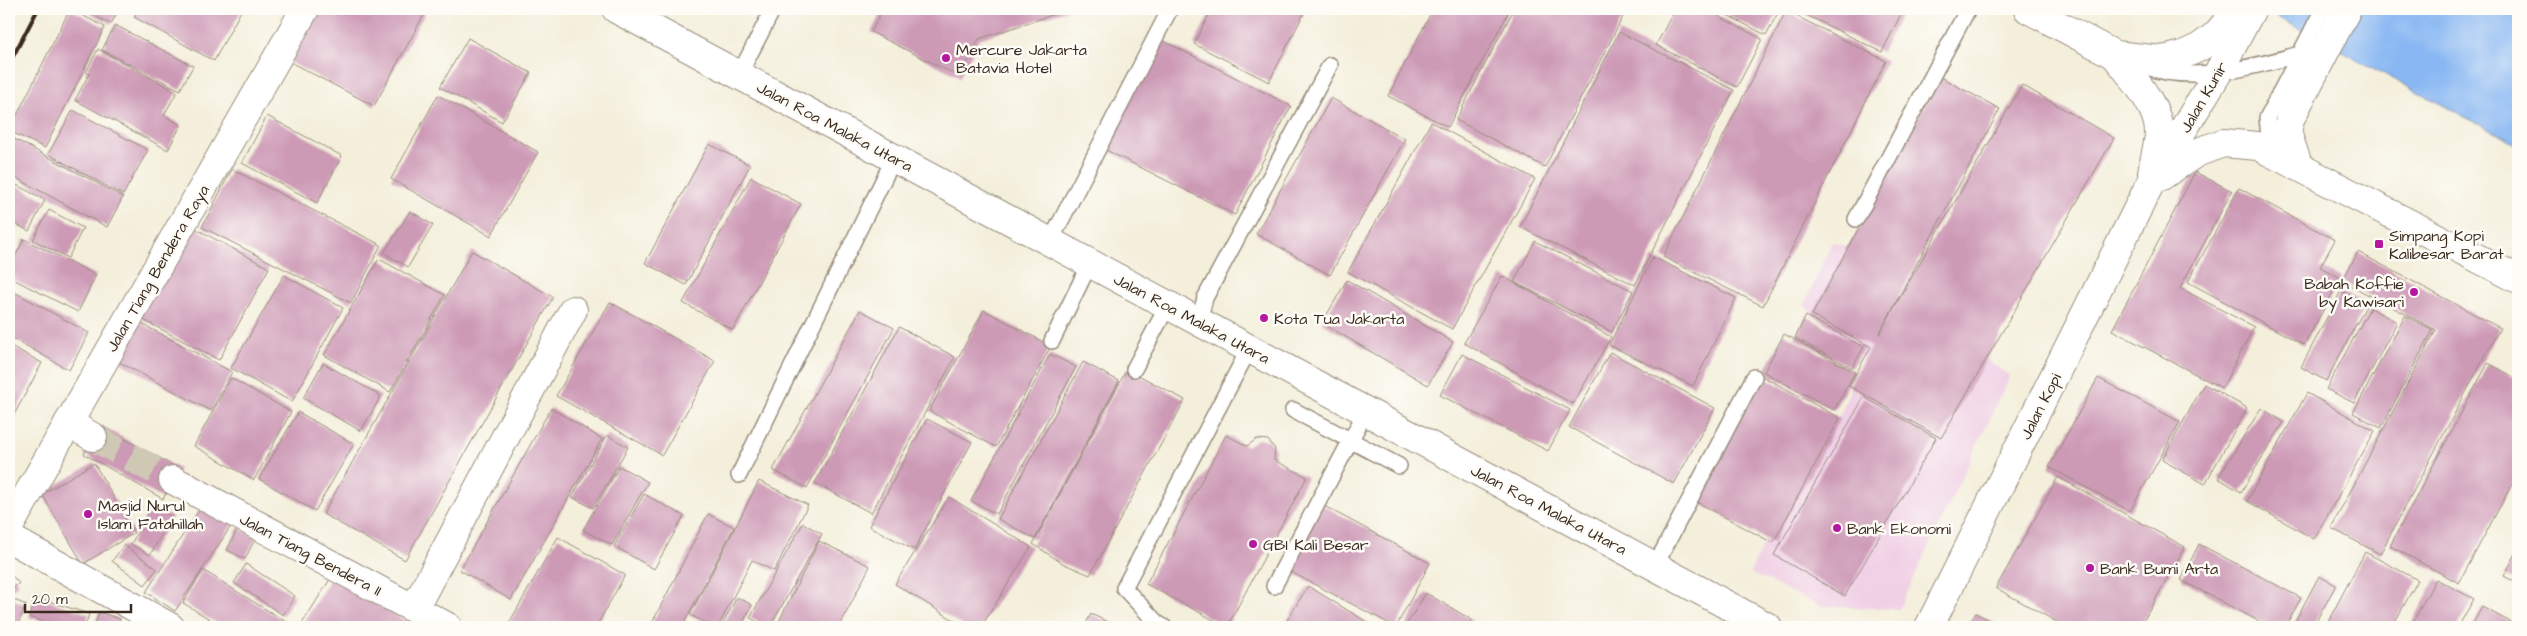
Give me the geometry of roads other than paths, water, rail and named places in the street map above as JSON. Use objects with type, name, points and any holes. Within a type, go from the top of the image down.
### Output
[{"type":"street","name":"Jalan Tiang Bendera Raya","points":[[9,527],[305,9]]},
{"type":"street","name":"Jalan Roa Malaka Utara","points":[[616,9],[1655,566],[1763,626]]},
{"type":"street","points":[[2028,9],[2115,55],[2162,60],[2184,55],[2200,47],[2246,11]]},
{"type":"street","points":[[2298,165],[2287,132],[2290,120],[2310,58],[2347,9]]},
{"type":"street","name":"Jalan Kunir","points":[[2150,184],[2219,71],[2246,11]]},
{"type":"street","points":[[2115,55],[2138,86],[2155,116],[2159,132],[2150,184]]},
{"type":"street","points":[[2150,184],[2196,153],[2223,143],[2258,146],[2518,279]]},
{"type":"street","name":"Jalan Kopi","points":[[1929,627],[2150,184]]},
{"type":"street","points":[[414,609],[573,310]]},
{"type":"street","points":[[68,423],[93,437]]},
{"type":"street","name":"Jalan Tiang Bendera II","points":[[173,480],[448,627]]},
{"type":"street","points":[[9,538],[170,627]]},
{"type":"lane","points":[[739,75],[773,9]]},
{"type":"lane","points":[[1050,242],[1170,9]]},
{"type":"lane","points":[[1856,219],[1968,9]]},
{"type":"lane","points":[[2115,55],[2163,73],[2185,76],[2310,58],[2323,9]]},
{"type":"lane","points":[[1199,321],[1205,298],[1330,65]]},
{"type":"lane","points":[[739,475],[894,158]]},
{"type":"lane","points":[[1052,341],[1090,264]]},
{"type":"lane","points":[[1134,369],[1168,305]]},
{"type":"lane","points":[[1164,627],[1157,623],[1124,588],[1249,349]]},
{"type":"lane","points":[[1655,566],[1754,376]]},
{"type":"lane","points":[[1293,410],[1399,466]]},
{"type":"lane","points":[[1274,586],[1366,412]]},
{"type":"water","points":[[2262,9],[2518,9],[2518,145]]},
{"type":"tunnel","points":[[93,437],[173,480]]},
{"type":"railway","points":[[9,64],[38,9]]},
{"type":"place","name":"Mercure Jakarta Batavia Hotel","points":[[946,58]]},
{"type":"place","name":"Simpang Kopi Kalibesar Barat","points":[[2379,244]]},
{"type":"place","name":"Babah Koffie by Kawisari","points":[[2414,292]]},
{"type":"place","name":"Kota Tua Jakarta","points":[[1264,318]]},
{"type":"place","name":"Masjid Nurul Islam Fatahillah","points":[[88,514]]},
{"type":"place","name":"Bank Ekonomi","points":[[1837,528]]},
{"type":"place","name":"GBI Kali Besar","points":[[1253,544]]},
{"type":"place","name":"Bank Bumi Arta","points":[[2090,568]]}]
